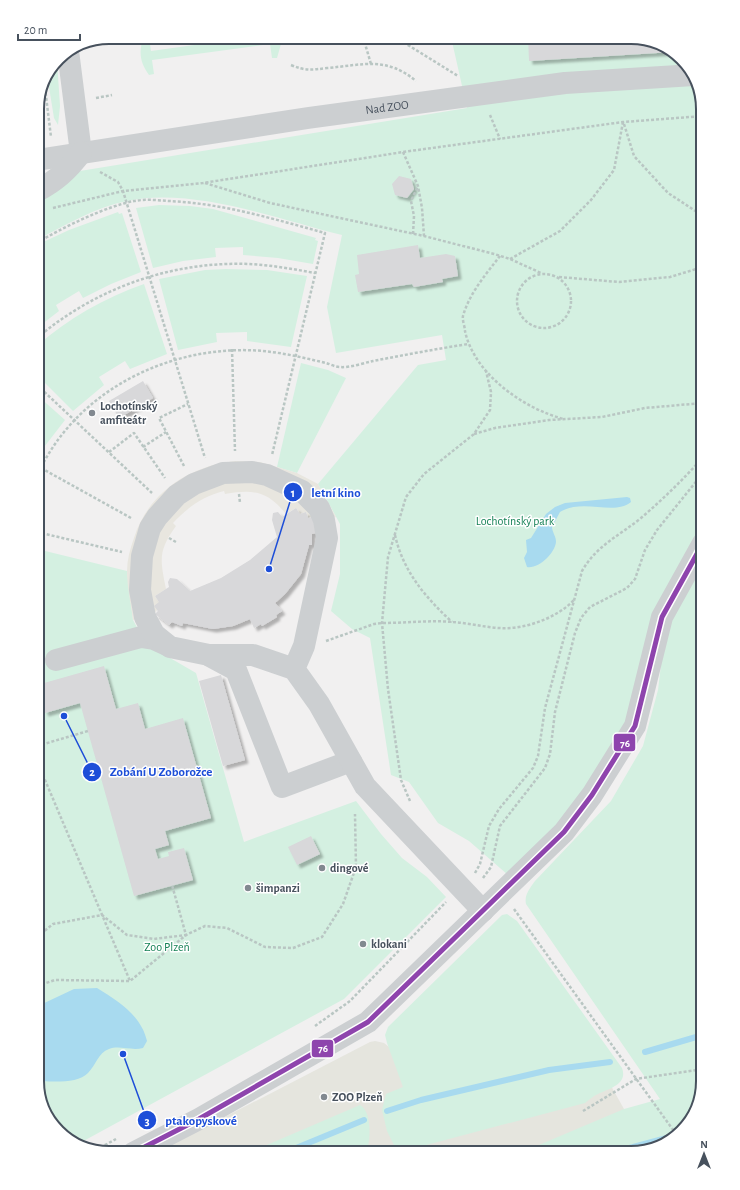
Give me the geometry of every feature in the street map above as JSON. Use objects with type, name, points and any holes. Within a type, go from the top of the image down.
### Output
[{"type":"street","points":[[44,187],[56,180],[69,169],[81,153],[69,58]]},
{"type":"street","name":"Nad ZOO","points":[[44,159],[308,118],[565,83],[686,75]]},
{"type":"street","points":[[170,647],[154,634],[145,617],[140,590],[142,556],[150,528],[166,506],[185,489],[211,476],[236,472],[267,475],[302,491],[319,508],[324,520],[327,538],[306,638],[294,669]]},
{"type":"street","points":[[147,1146],[199,1119],[368,1022],[483,911],[501,891],[514,881],[564,832],[592,795],[635,726],[662,617],[696,556]]},
{"type":"street","points":[[50,653],[142,637],[154,638],[170,647],[209,655],[253,655],[294,669],[319,704],[365,786],[483,911]]},
{"type":"street","points":[[209,655],[236,670],[282,787],[351,761]]},
{"type":"path","points":[[366,44],[371,64]]},
{"type":"path","points":[[406,44],[459,77]]},
{"type":"path","points":[[291,65],[304,71],[371,64],[387,65],[402,70],[416,81],[435,101]]},
{"type":"path","points":[[91,99],[112,95]]},
{"type":"path","points":[[52,209],[123,190],[203,183],[403,152],[624,122],[696,117]]},
{"type":"path","points":[[624,122],[634,156],[668,193],[696,211]]},
{"type":"path","points":[[510,259],[560,231],[592,200],[614,170],[624,122]]},
{"type":"path","points":[[403,152],[418,186],[422,208],[424,236]]},
{"type":"path","points":[[203,183],[270,203],[424,236],[500,256],[541,273],[558,277],[619,282],[670,277],[696,269]]},
{"type":"path","points":[[413,234],[414,216],[411,201],[418,186]]},
{"type":"path","points":[[123,190],[205,459]]},
{"type":"path","points":[[44,239],[65,228],[126,203],[146,200],[188,202],[244,213],[325,233],[271,457]]},
{"type":"path","points":[[500,256],[476,288],[463,317],[468,344],[486,371],[510,394],[549,415],[569,420]]},
{"type":"path","points":[[44,333],[85,304],[106,293],[149,276],[182,269],[236,264],[282,267],[315,273]]},
{"type":"path","points":[[541,273],[525,281],[517,297],[521,314],[526,321],[534,326],[543,328],[552,327],[560,323],[571,309],[572,299],[570,290],[558,277]]},
{"type":"path","points":[[44,463],[62,435],[97,400],[147,369],[175,359],[200,353],[232,349],[264,351],[296,356],[340,367],[468,344]]},
{"type":"path","points":[[232,349],[235,453]]},
{"type":"path","points":[[412,804],[401,780],[388,689],[382,623],[388,557],[406,497],[424,474],[474,434],[490,410],[491,392],[486,371]]},
{"type":"path","points":[[44,392],[157,498]]},
{"type":"path","points":[[185,467],[158,418],[188,404]]},
{"type":"path","points":[[474,434],[495,428],[549,420],[602,417],[644,408],[696,404]]},
{"type":"path","points":[[143,447],[166,432]]},
{"type":"path","points":[[109,452],[134,433],[166,479]]},
{"type":"path","points":[[44,470],[133,519]]},
{"type":"path","points":[[467,894],[484,877],[491,867],[500,826],[545,768],[550,754],[556,712],[575,633],[581,618],[590,607],[627,588],[635,580],[644,550],[657,530],[696,482]]},
{"type":"path","points":[[395,532],[399,551],[408,571],[421,591],[452,622]]},
{"type":"path","points":[[44,534],[129,553]]},
{"type":"path","points":[[306,638],[328,641],[374,624],[382,623],[452,622],[500,628],[522,626],[542,620],[560,611],[575,599]]},
{"type":"path","points":[[44,639],[50,653]]},
{"type":"path","points":[[44,744],[88,731]]},
{"type":"path","points":[[44,778],[130,981]]},
{"type":"path","points":[[44,984],[55,980],[130,981],[186,935],[205,926],[227,928],[265,947],[293,948],[322,937],[343,904],[356,867],[355,814]]},
{"type":"path","points":[[172,886],[186,935]]},
{"type":"path","points":[[501,891],[674,1130]]},
{"type":"path","points":[[44,931],[53,924],[102,915],[127,934],[154,939],[186,935]]},
{"type":"path","points":[[582,1111],[636,1079],[696,1070]]},
{"type":"shaded area","name":"ZOO Plzeň","points":[[375,1041],[384,1043],[389,1047],[403,1084],[601,1068],[624,1109],[630,1146],[169,1146],[370,1042]]},
{"type":"green space","points":[[142,44],[150,44],[151,51],[202,44],[270,44],[152,60],[154,74],[149,75],[142,61]]},
{"type":"green space","points":[[270,44],[281,44],[277,58],[272,58]]},
{"type":"green space","name":"Lochotínský park","points":[[453,44],[635,44],[652,47],[674,60],[685,73],[693,88],[696,109],[696,556],[662,617],[635,726],[515,881],[469,841],[438,823],[409,782],[391,775],[370,638],[352,629],[331,611],[340,574],[340,524],[318,484],[418,365],[446,360],[442,335],[336,353],[327,307],[342,235],[235,207],[207,201],[179,198],[153,198],[127,201],[92,212],[44,236],[44,177],[467,108]]},
{"type":"green space","points":[[58,70],[60,106],[58,125],[54,118],[49,85]]},
{"type":"green space","points":[[159,205],[190,206],[213,209],[316,238],[315,240],[318,241],[313,264],[278,258],[243,255],[243,247],[215,248],[216,257],[183,261],[153,268],[136,208]]},
{"type":"green space","points":[[118,212],[119,214],[122,213],[141,272],[111,284],[83,298],[79,291],[56,305],[59,311],[44,323],[44,242],[69,230]]},
{"type":"green space","points":[[205,270],[267,270],[307,276],[291,347],[247,341],[247,332],[216,333],[217,342],[178,350],[159,279]]},
{"type":"green space","points":[[144,284],[167,354],[130,369],[125,361],[99,377],[104,385],[73,411],[44,382],[44,340],[62,326],[101,302]]},
{"type":"green space","points":[[301,363],[328,370],[346,378],[297,473],[277,467]]},
{"type":"green space","points":[[44,401],[65,420],[44,447]]},
{"type":"green space","name":"Zoo Plzeň","points":[[44,551],[127,571],[133,620],[146,644],[196,673],[244,842],[356,801],[381,834],[402,858],[427,877],[446,897],[344,999],[84,1141],[66,1130],[55,1117],[46,1098],[44,1081]]},
{"type":"green space","points":[[696,577],[696,1081],[694,1098],[685,1117],[674,1130],[660,1139],[648,1144],[631,1146],[537,1146],[624,1109],[660,1099],[526,904],[526,898],[535,881],[611,801],[643,746],[658,690],[665,631]]},
{"type":"green space","points":[[507,914],[517,921],[622,1068],[622,1078],[617,1085],[594,1096],[585,1103],[423,1146],[394,1145],[387,1131],[382,1110],[386,1094],[403,1087],[385,1035],[388,1027],[502,915]]},
{"type":"green space","points":[[360,1105],[367,1113],[369,1127],[368,1146],[264,1146]]},
{"type":"sand","points":[[235,461],[260,462],[297,473],[318,484],[336,517],[314,523],[313,517],[308,518],[306,512],[300,514],[296,508],[286,514],[273,500],[266,496],[252,492],[235,492],[225,494],[224,491],[202,499],[184,512],[173,523],[176,526],[166,542],[162,556],[162,570],[166,589],[155,596],[159,602],[156,611],[150,616],[133,620],[127,571],[130,550],[140,522],[149,508],[172,484],[202,469]]},
{"type":"water","points":[[627,497],[630,498],[631,502],[616,508],[578,506],[560,512],[552,527],[556,542],[553,551],[541,563],[532,567],[527,567],[524,558],[527,552],[526,540],[531,538],[546,514],[555,507],[565,503]]},
{"type":"water","points":[[97,988],[113,998],[134,1016],[140,1024],[147,1041],[143,1048],[139,1049],[113,1048],[105,1051],[102,1053],[91,1070],[79,1079],[54,1082],[44,1081],[44,1003],[74,989]]},
{"type":"building","points":[[528,44],[635,44],[652,47],[663,53],[529,61]]},
{"type":"building","points":[[399,176],[411,179],[414,189],[407,198],[395,195],[392,184]]},
{"type":"building","points":[[418,245],[420,258],[446,254],[455,256],[458,276],[442,279],[443,282],[414,287],[412,284],[358,292],[355,275],[359,274],[357,255]]},
{"type":"building","points":[[143,381],[153,398],[119,418],[109,401]]},
{"type":"building","points":[[296,508],[300,514],[306,512],[308,518],[313,517],[316,533],[312,534],[312,545],[309,545],[301,574],[285,594],[275,603],[282,611],[276,615],[277,617],[262,626],[261,624],[254,628],[250,619],[233,626],[213,629],[183,623],[182,626],[172,622],[169,625],[155,614],[158,611],[154,606],[159,602],[155,596],[169,587],[168,582],[170,578],[177,579],[190,591],[221,578],[250,560],[277,537],[272,520],[273,513],[278,512],[282,517]]},
{"type":"building","points":[[104,666],[116,709],[138,703],[145,729],[183,718],[211,818],[165,831],[169,845],[155,849],[158,859],[169,856],[168,852],[184,848],[193,880],[134,896],[80,703],[45,713],[44,683]]},
{"type":"building","points":[[221,675],[245,760],[223,766],[199,681]]},
{"type":"building","points":[[311,836],[320,854],[297,865],[288,847]]},
{"type":"waterway","points":[[645,1052],[696,1037]]},
{"type":"waterway","points":[[387,1111],[421,1100],[549,1070],[610,1062]]},
{"type":"waterway","points":[[301,1146],[364,1120]]},
{"type":"waterway","points":[[642,1145],[655,1141]]},
{"type":"transit line","name":"76","points":[[147,1146],[199,1119],[368,1022],[564,832],[592,795],[635,726],[662,617],[696,556]]},
{"type":"place","name":"Lochotínský amfiteátr","points":[[92,413]]},
{"type":"place","name":"letní kino","points":[[269,569]]},
{"type":"place","name":"Zobání U Zoborožce","points":[[64,716]]},
{"type":"place","name":"dingové","points":[[322,868]]},
{"type":"place","name":"šimpanzi","points":[[248,888]]},
{"type":"place","name":"klokani","points":[[363,944]]},
{"type":"place","name":"ptakopyskové","points":[[123,1054]]},
{"type":"place","name":"ZOO Plzeň","points":[[324,1097]]}]
